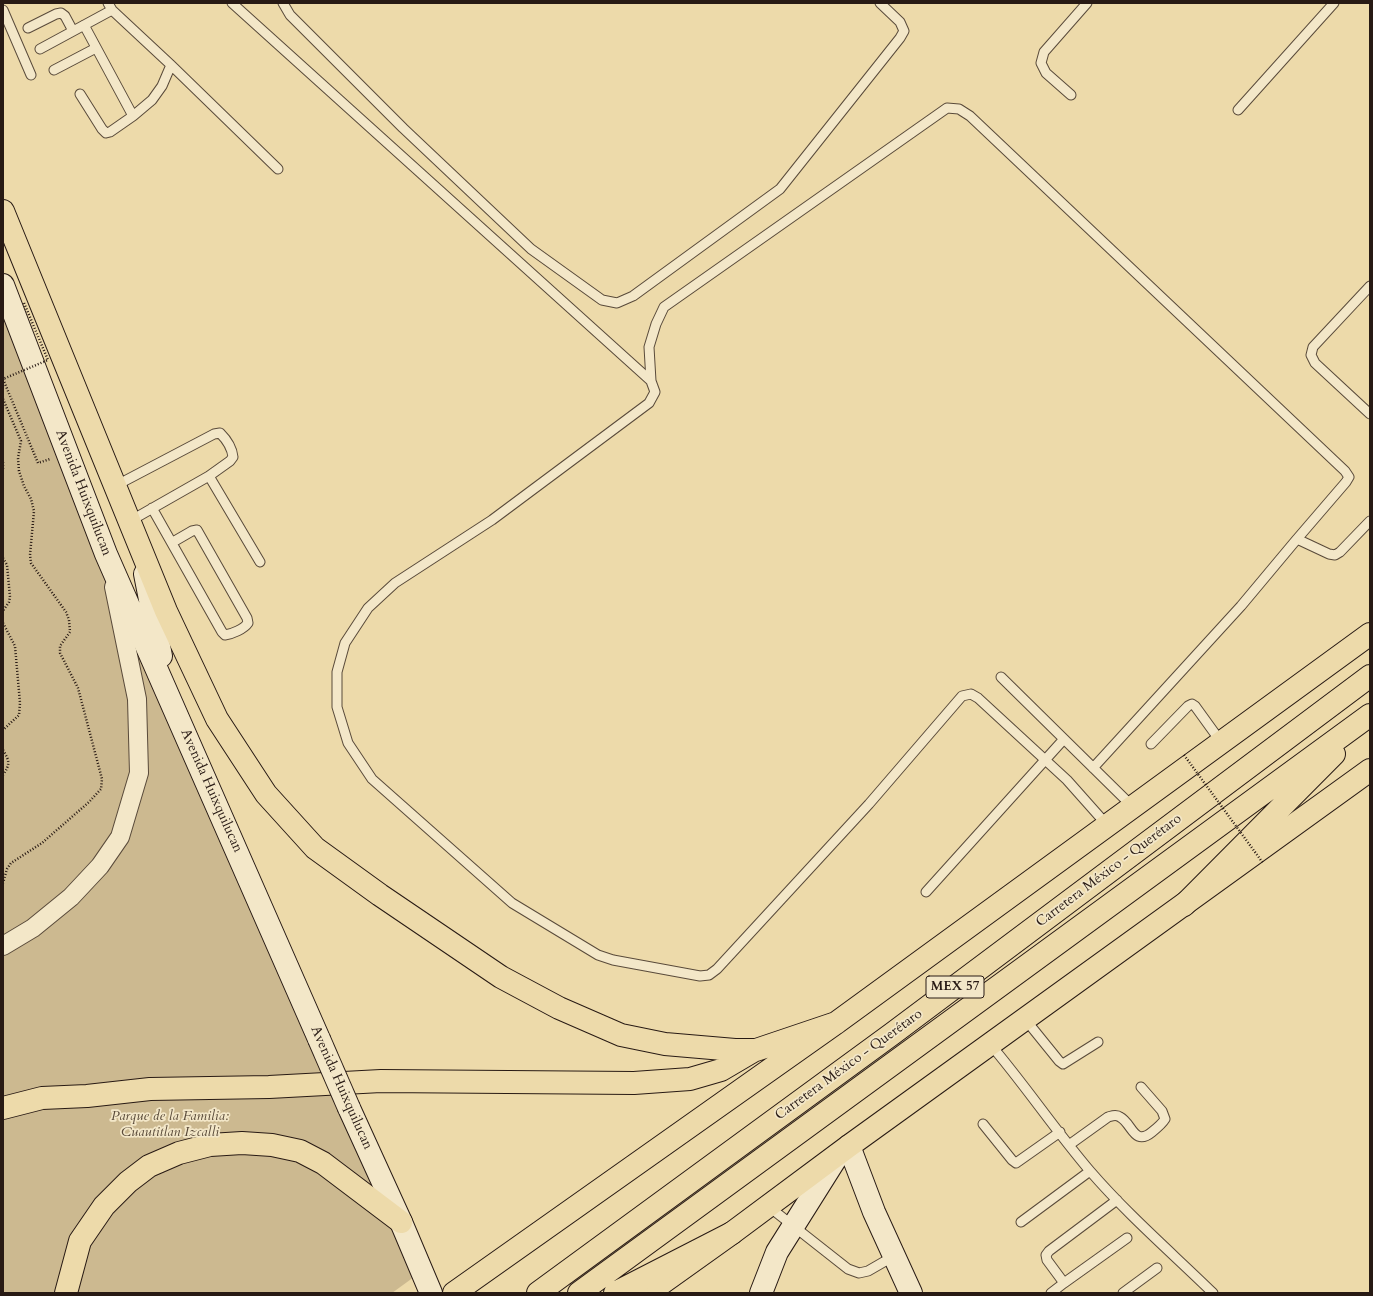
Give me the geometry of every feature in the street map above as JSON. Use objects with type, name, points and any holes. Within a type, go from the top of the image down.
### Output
[{"type":"main road","points":[[3,211],[166,611],[217,719],[266,794],[316,848],[380,895],[495,972],[559,1008],[621,1035],[665,1044],[735,1050],[756,1050]]},
{"type":"main road","name":"Avenida Huixquilucan","points":[[3,285],[106,554],[428,1285]]},
{"type":"main road","points":[[140,547],[169,695]]},
{"type":"main road","points":[[454,1293],[836,1023],[1370,634]]},
{"type":"main road","name":"Carretera México - Querétaro","points":[[538,1293],[892,1034],[1370,676]]},
{"type":"main road","name":"Carretera México - Querétaro","points":[[579,1293],[1370,715]]},
{"type":"main road","points":[[1184,905],[1370,718]]},
{"type":"main road","points":[[648,1293],[732,1233],[844,1149],[1370,770]]},
{"type":"main road","points":[[3,1108],[42,1098],[86,1096],[150,1089],[269,1087],[381,1081],[634,1083],[690,1079],[721,1070],[756,1050],[836,1023]]},
{"type":"main road","points":[[66,1293],[80,1242],[104,1206],[128,1182],[149,1166],[179,1153],[210,1145],[242,1143],[272,1144],[300,1151],[323,1163],[401,1222]]},
{"type":"main road","points":[[762,1293],[777,1252],[844,1149]]},
{"type":"main road","points":[[844,1149],[911,1293]]},
{"type":"main road","points":[[615,1293],[732,1233]]},
{"type":"street","points":[[3,946],[39,924],[71,897],[100,866],[120,837],[139,773],[137,699],[106,554]]},
{"type":"lane","points":[[232,3],[651,380]]},
{"type":"lane","points":[[283,3],[290,15],[403,128],[531,249],[602,300],[617,303],[633,296],[780,189],[904,31],[900,22],[880,3]]},
{"type":"lane","points":[[1071,95],[1046,73],[1041,63],[1044,52],[1087,3]]},
{"type":"lane","points":[[1238,110],[1334,3]]},
{"type":"lane","points":[[40,49],[84,25],[110,6],[278,169]]},
{"type":"lane","points":[[3,10],[31,75]]},
{"type":"lane","points":[[28,28],[61,13],[65,16],[73,31]]},
{"type":"lane","points":[[84,25],[133,116]]},
{"type":"lane","points":[[54,70],[96,48]]},
{"type":"lane","points":[[80,94],[102,129],[106,133],[110,132],[133,116],[152,100],[162,86],[171,65]]},
{"type":"lane","points":[[1093,768],[1241,606],[1349,477],[1345,471],[970,116],[959,110],[947,108],[664,307],[656,324],[649,347],[651,380],[655,392],[649,403],[492,520],[395,583],[368,608],[345,643],[337,672],[337,707],[348,743],[372,780],[512,903],[598,955],[613,960],[700,976],[709,975],[722,963],[869,804],[962,696],[971,694],[978,698],[1046,759],[1107,825]]},
{"type":"lane","points":[[1370,286],[1313,347],[1311,355],[1316,363],[1370,414]]},
{"type":"lane","points":[[115,486],[214,434],[220,433],[232,451],[230,461],[209,476],[130,521]]},
{"type":"lane","points":[[209,476],[260,562]]},
{"type":"lane","points":[[152,508],[173,542],[225,635],[246,626],[248,623],[247,618],[197,530],[192,530],[173,542]]},
{"type":"lane","points":[[1297,539],[1335,556],[1370,521]]},
{"type":"lane","points":[[1001,677],[1133,807]]},
{"type":"lane","points":[[1151,744],[1188,706],[1192,704],[1221,742]]},
{"type":"lane","points":[[926,892],[1064,739]]},
{"type":"lane","points":[[1025,1019],[1063,1064],[1098,1042]]},
{"type":"lane","points":[[990,1044],[1018,1077],[1090,1171],[1117,1200],[1213,1293]]},
{"type":"lane","points":[[1069,1145],[1108,1117],[1114,1115],[1121,1117],[1135,1134],[1141,1137],[1147,1136],[1165,1119],[1162,1111],[1141,1086]]},
{"type":"lane","points":[[983,1124],[1016,1163],[1060,1132]]},
{"type":"lane","points":[[1021,1222],[1090,1171]]},
{"type":"lane","points":[[1064,1282],[1047,1260],[1046,1255],[1117,1200]]},
{"type":"lane","points":[[768,1206],[848,1269],[859,1273],[868,1272],[894,1256]]},
{"type":"lane","points":[[1051,1293],[1064,1282],[1127,1238]]},
{"type":"lane","points":[[1123,1293],[1157,1268]]},
{"type":"path","points":[[24,303],[48,360],[3,379],[38,463]]},
{"type":"path","points":[[3,400],[21,441],[18,458],[19,471],[24,486],[31,499],[34,511],[30,555],[31,563],[36,572],[61,604],[69,620],[70,632],[60,646],[60,653],[78,688],[102,779],[101,788],[97,795],[42,842],[11,863],[7,868],[3,883]]},
{"type":"path","points":[[3,462],[3,469]]},
{"type":"path","points":[[3,558],[7,565],[10,597],[9,602],[3,611]]},
{"type":"path","points":[[3,623],[15,646],[20,703],[19,715],[3,730]]},
{"type":"path","points":[[3,750],[9,767],[3,775]]},
{"type":"path","points":[[1184,755],[1264,863]]},
{"type":"green space","name":"Parque de la Familia: Cuautitlan Izcalli","points":[[3,277],[414,1277],[392,1293],[3,1293]]}]
